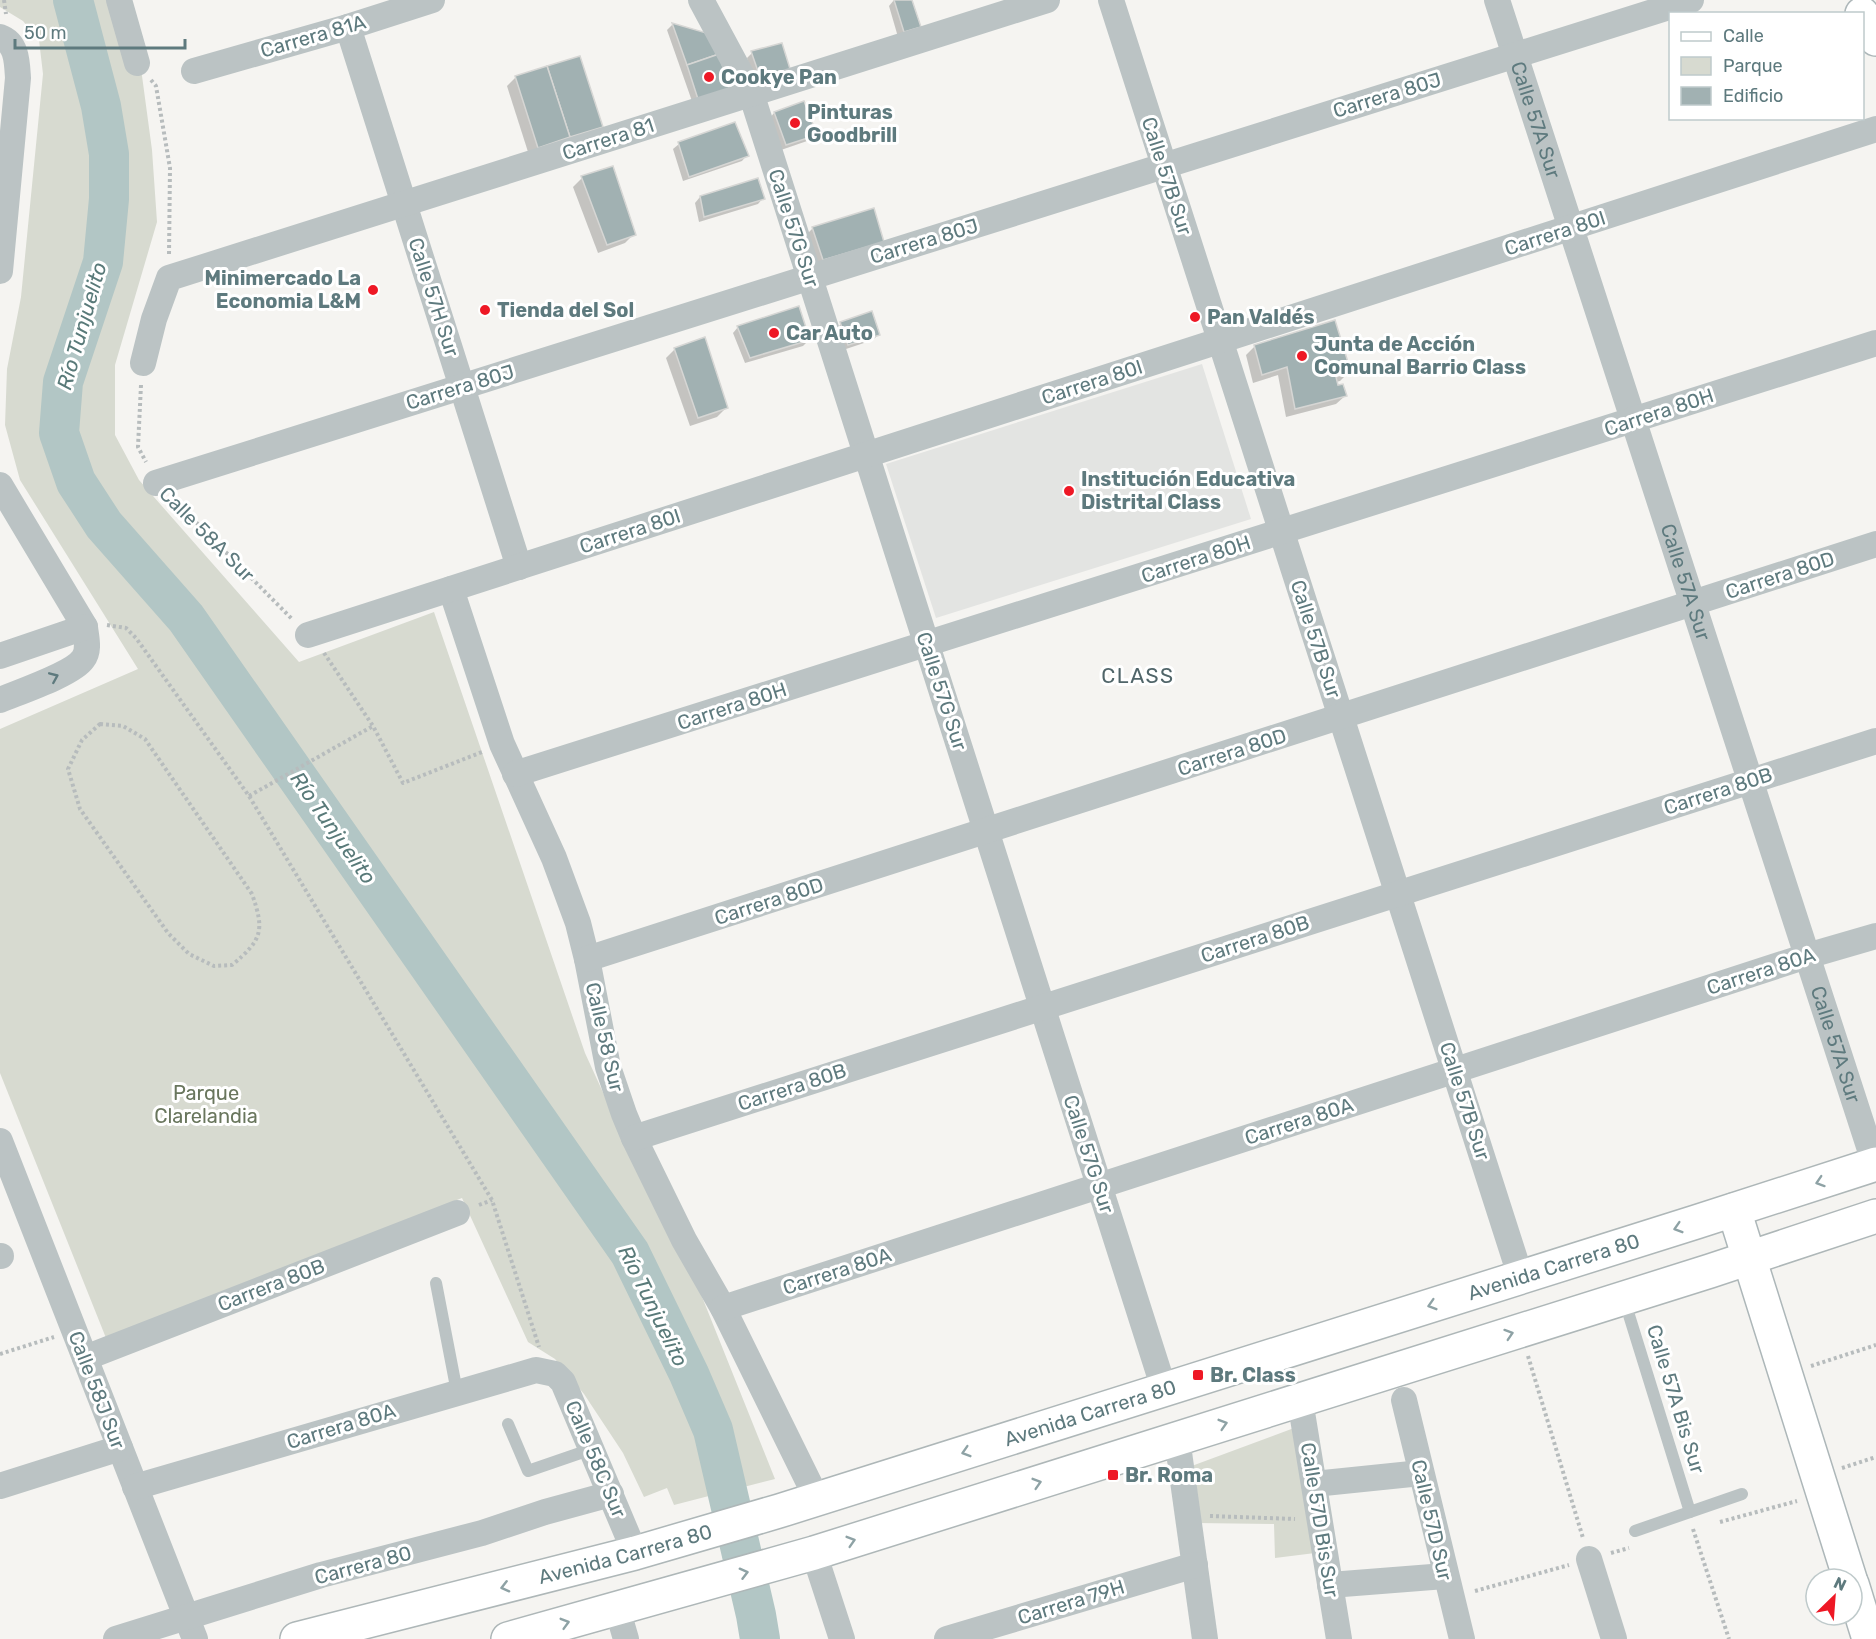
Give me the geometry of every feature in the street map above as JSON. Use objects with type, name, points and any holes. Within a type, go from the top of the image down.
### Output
[{"type":"main road","points":[[1864,18],[1876,39]]},
{"type":"main road","name":"Avenida Carrera 80","points":[[297,1639],[635,1553],[817,1499],[1521,1278],[1875,1164]]},
{"type":"main road","points":[[1734,1210],[1846,1567]]},
{"type":"main road","points":[[513,1638],[622,1624],[693,1587],[804,1556],[1520,1331],[1876,1216]]},
{"type":"main road","points":[[1864,1623],[1869,1639]]},
{"type":"street","points":[[118,0],[137,63]]},
{"type":"street","name":"Carrera 81A","points":[[194,71],[348,27],[432,0]]},
{"type":"street","name":"Calle 57G Sur","points":[[701,0],[751,93],[1164,1389]]},
{"type":"street","name":"Carrera 81","points":[[169,278],[751,93],[1012,5],[1047,0]]},
{"type":"street","name":"Calle 57B Sur","points":[[1111,0],[1521,1278]]},
{"type":"street","name":"Calle 57A Sur","points":[[1497,0],[1875,1164]]},
{"type":"street","name":"Carrera 80J","points":[[156,483],[1691,0]]},
{"type":"street","name":"Calle 57H Sur","points":[[348,27],[519,567]]},
{"type":"street","points":[[0,271],[18,78],[17,56],[3,38]]},
{"type":"street","name":"Carrera 80I","points":[[308,635],[1876,129]]},
{"type":"street","points":[[142,363],[154,319],[169,278]]},
{"type":"street","name":"Carrera 80H","points":[[515,774],[1876,344]]},
{"type":"street","points":[[0,700],[74,668],[84,658],[87,649],[86,627],[1,491]]},
{"type":"street","name":"Carrera 80D","points":[[587,959],[1876,544]]},
{"type":"street","name":"Calle 58 Sur","points":[[451,589],[502,744],[554,858],[578,923],[608,1067],[634,1138],[684,1240],[723,1308],[817,1499]]},
{"type":"street","points":[[0,656],[86,627]]},
{"type":"street","name":"Carrera 80B","points":[[634,1138],[1876,741]]},
{"type":"street","name":"Carrera 80A","points":[[723,1308],[1807,956],[1876,936]]},
{"type":"street","name":"Calle 58J Sur","points":[[0,1142],[191,1629]]},
{"type":"street","name":"Carrera 80B","points":[[85,1358],[457,1213]]},
{"type":"street","name":"Carrera 80A","points":[[135,1487],[457,1392],[536,1370],[547,1372]]},
{"type":"street","name":"Calle 58C Sur","points":[[547,1372],[555,1374],[563,1382],[635,1553]]},
{"type":"street","name":"Calle 57D Bis Sur","points":[[1300,1400],[1339,1639]]},
{"type":"street","name":"Calle 57D Sur","points":[[1404,1400],[1462,1639]]},
{"type":"street","points":[[1177,1438],[1205,1639]]},
{"type":"street","points":[[0,1486],[120,1448]]},
{"type":"street","points":[[1314,1484],[1421,1473]]},
{"type":"street","name":"Carrera 80","points":[[116,1639],[191,1629],[321,1575],[482,1533],[545,1512],[611,1494]]},
{"type":"street","points":[[804,1556],[842,1639]]},
{"type":"street","points":[[1589,1559],[1614,1639]]},
{"type":"street","name":"Carrera 79H","points":[[946,1639],[1195,1565]]},
{"type":"street","points":[[1330,1585],[1445,1576]]},
{"type":"lane","points":[[436,1283],[457,1392]]},
{"type":"lane","name":"Calle 57A Bis Sur","points":[[1624,1298],[1690,1512]]},
{"type":"lane","points":[[508,1424],[528,1471],[592,1449]]},
{"type":"lane","points":[[1635,1531],[1742,1494]]},
{"type":"path","points":[[137,63],[156,87],[170,168],[169,278]]},
{"type":"path","name":"Calle 58A Sur","points":[[142,363],[138,447],[156,483],[308,635],[325,655],[373,726],[403,783],[502,744]]},
{"type":"path","points":[[86,627],[126,628],[136,638],[249,796],[492,1200],[547,1372]]},
{"type":"path","points":[[100,724],[123,726],[145,739],[252,894],[259,913],[260,931],[253,946],[232,965],[214,966],[189,954],[168,933],[80,809],[68,769],[82,740],[100,724]]},
{"type":"path","points":[[249,796],[373,726]]},
{"type":"path","points":[[0,1354],[74,1330]]},
{"type":"path","points":[[1520,1331],[1589,1559]]},
{"type":"path","points":[[1786,1374],[1876,1345]]},
{"type":"path","points":[[1818,1476],[1876,1457]]},
{"type":"path","points":[[1188,1515],[1320,1520]]},
{"type":"path","points":[[1693,1529],[1729,1639]]},
{"type":"shaded area","name":"Institución Educativa Distrital Class","points":[[1202,364],[1251,519],[936,618],[886,464]]},
{"type":"green space","name":"Parque Clarelandia","points":[[0,0],[126,0],[140,61],[152,150],[157,222],[115,365],[115,435],[139,480],[299,662],[434,612],[585,1053],[627,1145],[680,1242],[775,1479],[674,1505],[667,1488],[644,1497],[623,1453],[584,1394],[555,1359],[528,1342],[462,1198],[106,1338],[0,1073],[0,729],[138,669],[20,480],[5,425],[7,369],[21,297],[43,74],[39,40],[23,21],[0,7]]},
{"type":"green space","points":[[1294,1428],[1315,1553],[1275,1558],[1274,1524],[1196,1523],[1189,1467]]},
{"type":"building","points":[[894,0],[912,0],[921,27],[904,32]]},
{"type":"building","points":[[672,23],[710,34],[719,54],[687,65]]},
{"type":"building","points":[[782,43],[791,72],[761,80],[751,51]]},
{"type":"building","name":"Cookye Pan","points":[[719,54],[730,90],[698,99],[687,65]]},
{"type":"building","points":[[580,56],[603,127],[570,137],[547,66]]},
{"type":"building","points":[[547,66],[570,137],[538,148],[515,76]]},
{"type":"building","name":"Pinturas Goodbrill","points":[[804,101],[817,135],[786,145],[774,112]]},
{"type":"building","points":[[735,122],[749,156],[689,177],[678,142]]},
{"type":"building","points":[[613,166],[636,235],[607,245],[581,176]]},
{"type":"building","points":[[758,178],[765,199],[704,217],[700,196]]},
{"type":"building","points":[[874,208],[884,242],[823,260],[812,227]]},
{"type":"building","name":"Car Auto","points":[[799,306],[810,340],[750,358],[737,326]]},
{"type":"building","points":[[872,311],[880,335],[848,345],[840,322]]},
{"type":"building","name":"Junta de Acción Comunal Barrio Class","points":[[1335,320],[1351,372],[1336,377],[1338,385],[1343,384],[1347,396],[1295,409],[1287,367],[1262,375],[1254,345]]},
{"type":"building","points":[[705,337],[728,408],[698,418],[674,348]]},
{"type":"waterway","name":"Río Tunjuelito","points":[[73,0],[101,106],[109,154],[109,199],[103,262],[63,382],[59,433],[76,482],[104,525],[186,618],[630,1253],[689,1374],[713,1430],[760,1639]]},
{"type":"place","name":"Cookye Pan","points":[[709,77]]},
{"type":"place","name":"Pinturas Goodbrill","points":[[795,123]]},
{"type":"place","name":"Minimercado La Economia L&M","points":[[373,290]]},
{"type":"place","name":"Tienda del Sol","points":[[485,310]]},
{"type":"place","name":"Pan Valdés","points":[[1195,317]]},
{"type":"place","name":"Car Auto","points":[[774,333]]},
{"type":"place","name":"Junta de Acción Comunal Barrio Class","points":[[1302,356]]},
{"type":"place","name":"Institución Educativa Distrital Class","points":[[1069,491]]},
{"type":"place","name":"Br. Class","points":[[1198,1375]]},
{"type":"place","name":"Br. Roma","points":[[1113,1475]]},
{"type":"district","name":"CLASS","points":[[1138,676]]}]
